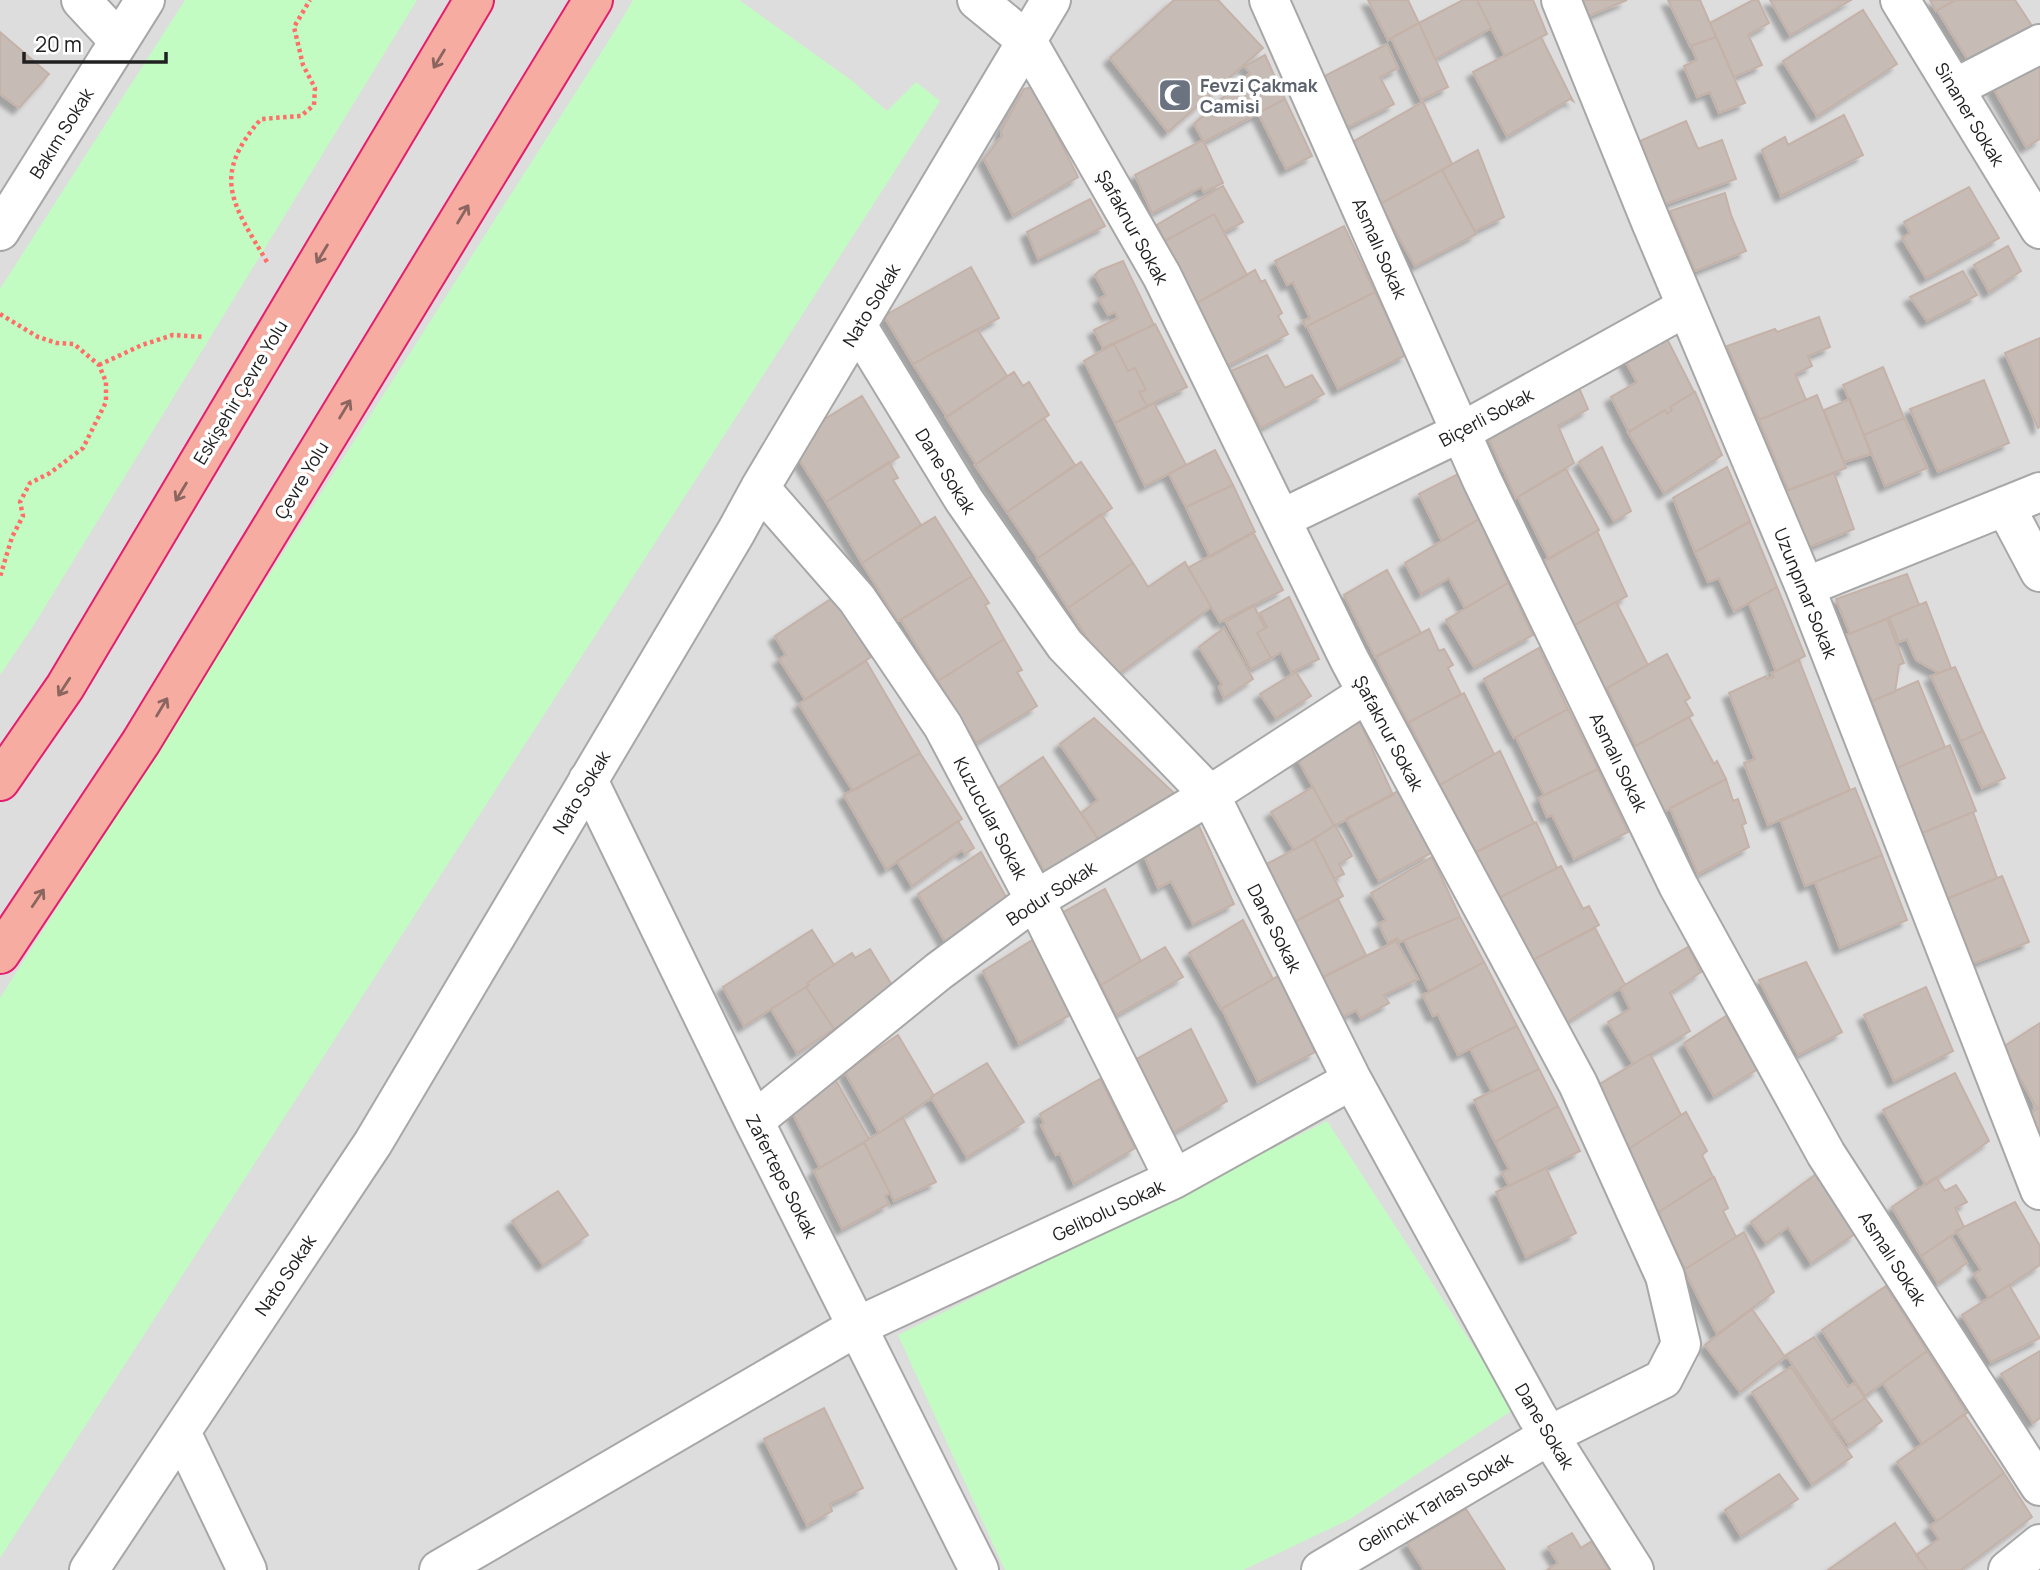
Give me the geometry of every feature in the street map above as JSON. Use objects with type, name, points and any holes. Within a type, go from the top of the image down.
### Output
[{"type":"highway","name":"Eskişehir Çevre Yolu","points":[[0,781],[65,687],[474,0]]},
{"type":"highway","name":"Çevre Yolu","points":[[0,954],[141,742],[593,0]]},
{"type":"street","points":[[81,0],[119,41]]},
{"type":"street","name":"Bakım Sokak","points":[[0,231],[145,0]]},
{"type":"street","name":"Şafaknur Sokak","points":[[977,0],[1027,41],[1162,276],[1367,693],[1578,1084],[1665,1276],[1681,1344],[1663,1379],[1550,1435]]},
{"type":"street","name":"Nato Sokak","points":[[89,1570],[373,1143],[1051,0]]},
{"type":"street","name":"Asmalı Sokak","points":[[1269,0],[1461,432],[1678,884],[1833,1165],[2040,1486]]},
{"type":"street","name":"Uzunpınar Sokak","points":[[1561,0],[1686,307],[1805,587],[2040,1190]]},
{"type":"street","name":"Sinaner Sokak","points":[[1900,0],[2040,229]]},
{"type":"street","points":[[1955,88],[2040,44]]},
{"type":"street","name":"Biçerli Sokak","points":[[1281,519],[1461,432],[1686,307]]},
{"type":"street","name":"Dane Sokak","points":[[858,327],[964,500],[1065,645],[1210,795],[1352,1080],[1530,1404],[1634,1570]]},
{"type":"street","name":"Kuzucular Sokak","points":[[760,488],[857,598],[943,726],[1035,900],[1174,1179]]},
{"type":"street","points":[[1805,587],[2040,492]]},
{"type":"street","points":[[2005,506],[2040,572]]},
{"type":"street","name":"Bodur Sokak","points":[[754,1121],[939,971],[1035,900],[1210,795],[1367,693]]},
{"type":"street","name":"Zafertepe Sokak","points":[[588,780],[754,1121],[979,1570]]},
{"type":"street","name":"Gelibolu Sokak","points":[[439,1570],[858,1326],[1174,1179],[1352,1080]]},
{"type":"street","points":[[181,1432],[247,1570]]},
{"type":"street","name":"Gelincik Tarlası Sokak","points":[[1321,1570],[1550,1435]]},
{"type":"street","points":[[2008,1570],[2040,1544]]},
{"type":"path","points":[[268,263],[231,196],[232,162],[244,138],[261,119],[301,116],[314,105],[315,88],[303,65],[294,27],[310,0]]},
{"type":"path","points":[[0,314],[37,337],[57,343],[74,344],[99,365],[106,382],[106,402],[93,433],[83,448],[50,473],[30,483],[20,502],[23,516],[12,537],[0,577]]},
{"type":"path","points":[[99,365],[142,345],[173,335],[204,337]]},
{"type":"shaded area","points":[[0,0],[2040,0],[2040,1570],[0,1570]]},
{"type":"green space","points":[[185,0],[417,0],[32,628],[0,675],[0,289]]},
{"type":"green space","points":[[633,0],[739,0],[851,80],[887,111],[916,82],[940,101],[0,1558],[0,998]]},
{"type":"green space","points":[[1327,1121],[1514,1409],[1350,1519],[1243,1570],[1005,1570],[898,1335]]},
{"type":"building","name":"Fevzi Çakmak Camisi","points":[[1174,0],[1218,0],[1263,48],[1168,132],[1110,58]]},
{"type":"building","points":[[1368,0],[1408,0],[1419,23],[1388,40]]},
{"type":"building","points":[[1463,0],[1477,0],[1491,28],[1435,59],[1419,23]]},
{"type":"building","points":[[1477,0],[1533,0],[1547,34],[1505,56]]},
{"type":"building","points":[[1583,0],[1627,0],[1589,16]]},
{"type":"building","points":[[1668,0],[1700,0],[1716,37],[1690,46]]},
{"type":"building","points":[[1753,0],[1758,0],[1769,23],[1748,35],[1762,65],[1734,77],[1710,23]]},
{"type":"building","points":[[1770,0],[1851,0],[1790,35]]},
{"type":"building","points":[[1930,0],[1956,0],[1936,11]]},
{"type":"building","points":[[1956,0],[2015,0],[2032,26],[1968,60],[1937,10]]},
{"type":"building","points":[[1863,10],[1897,64],[1817,116],[1783,61]]},
{"type":"building","points":[[1419,23],[1448,87],[1421,100],[1391,38]]},
{"type":"building","points":[[0,32],[49,74],[19,108],[0,94]]},
{"type":"building","points":[[1541,37],[1573,101],[1570,99],[1507,136],[1473,72]]},
{"type":"building","points":[[1716,37],[1745,103],[1719,113],[1710,92],[1697,97],[1684,66],[1697,60],[1691,46]]},
{"type":"building","points":[[1387,44],[1398,68],[1380,77],[1394,104],[1344,129],[1321,78]]},
{"type":"building","points":[[1265,55],[1285,99],[1204,142],[1194,124],[1250,73],[1245,66]]},
{"type":"building","points":[[2040,59],[2040,139],[2026,147],[1991,84]]},
{"type":"building","points":[[1033,87],[1078,177],[1013,215],[984,159],[1002,136],[1001,131],[1024,89]]},
{"type":"building","points":[[1285,99],[1312,156],[1286,169],[1258,113]]},
{"type":"building","points":[[1423,102],[1452,164],[1380,204],[1351,143]]},
{"type":"building","points":[[1844,115],[1863,155],[1781,196],[1762,150],[1785,137],[1788,145]]},
{"type":"building","points":[[1686,121],[1698,149],[1722,140],[1736,179],[1665,204],[1640,141]]},
{"type":"building","points":[[1203,140],[1223,183],[1204,192],[1201,187],[1152,213],[1135,175]]},
{"type":"building","points":[[1478,150],[1504,217],[1475,231],[1442,170]]},
{"type":"building","points":[[1442,170],[1476,234],[1415,266],[1380,204]]},
{"type":"building","points":[[1223,186],[1243,222],[1224,232],[1214,214],[1165,241],[1157,225]]},
{"type":"building","points":[[1969,187],[1999,238],[1926,278],[1902,238],[1910,233],[1904,222]]},
{"type":"building","points":[[1725,193],[1746,251],[1695,271],[1670,211]]},
{"type":"building","points":[[1090,199],[1105,226],[1038,259],[1027,232]]},
{"type":"building","points":[[1214,214],[1247,275],[1195,304],[1163,242]]},
{"type":"building","points":[[1344,226],[1375,292],[1306,327],[1303,321],[1310,318],[1293,282],[1287,285],[1275,261]]},
{"type":"building","points":[[2008,246],[2021,271],[1989,292],[1974,265]]},
{"type":"building","points":[[1123,261],[1154,325],[1103,348],[1094,330],[1118,318],[1115,312],[1108,315],[1099,299],[1106,295],[1095,275],[1100,270]]},
{"type":"building","points":[[971,267],[999,318],[913,364],[884,316]]},
{"type":"building","points":[[1255,270],[1261,282],[1265,280],[1282,313],[1278,316],[1288,334],[1227,366],[1195,304]]},
{"type":"building","points":[[1963,271],[1977,295],[1927,321],[1910,297]]},
{"type":"building","points":[[1375,292],[1406,355],[1338,389],[1307,326]]},
{"type":"building","points":[[1819,317],[1830,347],[1808,356],[1812,366],[1795,374],[1806,400],[1759,420],[1727,346]]},
{"type":"building","points":[[1155,324],[1187,387],[1147,406],[1139,392],[1146,390],[1135,368],[1128,371],[1114,344]]},
{"type":"building","points":[[977,329],[1007,376],[947,417],[913,364]]},
{"type":"building","points":[[1662,329],[1694,392],[1670,407],[1672,410],[1667,414],[1665,410],[1629,432],[1611,397],[1637,382],[1621,353]]},
{"type":"building","points":[[2040,338],[2040,427],[2038,428],[2005,353]]},
{"type":"building","points":[[1114,344],[1128,371],[1135,368],[1146,390],[1139,392],[1147,406],[1115,423],[1084,361]]},
{"type":"building","points":[[1267,355],[1285,388],[1312,375],[1324,394],[1261,428],[1231,371]]},
{"type":"building","points":[[1883,367],[1904,418],[1864,435],[1843,385]]},
{"type":"building","points":[[1014,372],[1023,386],[1029,382],[1049,415],[976,464],[946,417]]},
{"type":"building","points":[[1574,376],[1588,409],[1558,426],[1574,463],[1516,498],[1481,422]]},
{"type":"building","points":[[1984,380],[2009,443],[1938,472],[1910,409]]},
{"type":"building","points":[[1695,392],[1722,455],[1664,493],[1628,432],[1665,410],[1667,414],[1672,410],[1670,407]]},
{"type":"building","points":[[1817,395],[1846,468],[1788,490],[1759,420]]},
{"type":"building","points":[[862,396],[899,457],[826,502],[788,442]]},
{"type":"building","points":[[1850,399],[1871,454],[1844,462],[1824,410]]},
{"type":"building","points":[[1154,403],[1186,465],[1145,486],[1115,423]]},
{"type":"building","points":[[1044,418],[1075,465],[1007,512],[975,465]]},
{"type":"building","points":[[1904,418],[1927,468],[1885,486],[1864,435]]},
{"type":"building","points":[[1602,447],[1631,511],[1614,521],[1579,462]]},
{"type":"building","points":[[1215,450],[1233,485],[1186,507],[1169,474]]},
{"type":"building","points":[[889,462],[898,478],[893,480],[921,525],[862,563],[826,502]]},
{"type":"building","points":[[1081,462],[1112,508],[1038,558],[1007,512]]},
{"type":"building","points":[[1727,467],[1750,521],[1695,552],[1673,498]]},
{"type":"building","points":[[1566,469],[1599,530],[1549,559],[1518,497]]},
{"type":"building","points":[[1834,473],[1854,529],[1807,548],[1784,492]]},
{"type":"building","points":[[1458,474],[1479,519],[1442,541],[1419,494]]},
{"type":"building","points":[[1233,485],[1255,532],[1210,557],[1186,507]]},
{"type":"building","points":[[1101,514],[1133,563],[1068,608],[1037,559]]},
{"type":"building","points":[[935,517],[972,576],[898,621],[862,563]]},
{"type":"building","points":[[1479,519],[1508,583],[1465,608],[1449,578],[1421,594],[1405,563]]},
{"type":"building","points":[[1750,522],[1777,587],[1734,611],[1719,578],[1708,582],[1695,552]]},
{"type":"building","points":[[1597,531],[1627,596],[1573,626],[1544,561]]},
{"type":"building","points":[[1253,532],[1283,590],[1220,622],[1188,568]]},
{"type":"building","points":[[1185,562],[1211,607],[1113,678],[1068,608],[1133,563],[1148,587]]},
{"type":"building","points":[[1387,570],[1421,633],[1375,657],[1344,595]]},
{"type":"building","points":[[1907,574],[1919,605],[1850,634],[1836,599]]},
{"type":"building","points":[[972,576],[989,603],[985,605],[1004,639],[938,681],[901,620]]},
{"type":"building","points":[[1508,583],[1533,635],[1474,667],[1446,620]]},
{"type":"building","points":[[1777,587],[1805,656],[1776,671],[1749,603]]},
{"type":"building","points":[[834,597],[871,657],[805,699],[779,659],[786,655],[775,636]]},
{"type":"building","points":[[1289,597],[1319,659],[1291,672],[1281,652],[1271,658],[1257,633],[1267,627],[1260,613]]},
{"type":"building","points":[[1616,602],[1648,665],[1604,690],[1573,626]]},
{"type":"building","points":[[1926,602],[1951,668],[1939,673],[1916,660],[1907,639],[1899,642],[1889,617]]},
{"type":"building","points":[[1254,606],[1265,628],[1257,633],[1271,658],[1251,669],[1226,622]]},
{"type":"building","points":[[1887,619],[1904,663],[1899,665],[1895,692],[1872,701],[1846,635]]},
{"type":"building","points":[[1224,628],[1253,679],[1224,698],[1219,687],[1222,684],[1199,647]]},
{"type":"building","points":[[1429,629],[1439,651],[1444,649],[1453,665],[1448,668],[1461,694],[1408,723],[1376,657]]},
{"type":"building","points":[[1004,639],[1022,670],[1017,672],[1037,706],[976,743],[938,681]]},
{"type":"building","points":[[1539,648],[1568,709],[1514,738],[1484,679]]},
{"type":"building","points":[[1667,654],[1690,698],[1685,701],[1693,715],[1636,746],[1607,688]]},
{"type":"building","points":[[1799,660],[1850,790],[1768,825],[1744,763],[1755,759],[1729,693],[1766,676],[1767,679],[1774,677],[1772,673]]},
{"type":"building","points":[[866,661],[920,753],[853,791],[799,704]]},
{"type":"building","points":[[1955,667],[1983,731],[1961,741],[1931,676]]},
{"type":"building","points":[[1296,672],[1311,696],[1276,718],[1260,694]]},
{"type":"building","points":[[1918,681],[1945,747],[1897,768],[1872,701]]},
{"type":"building","points":[[1464,693],[1494,754],[1440,785],[1409,722]]},
{"type":"building","points":[[1568,709],[1598,769],[1544,795],[1516,737]]},
{"type":"building","points":[[1689,717],[1714,764],[1717,761],[1726,779],[1664,812],[1632,748]]},
{"type":"building","points":[[1094,718],[1174,793],[1098,839],[1081,813],[1098,800],[1060,744]]},
{"type":"building","points":[[1360,722],[1393,795],[1334,826],[1295,754]]},
{"type":"building","points":[[1983,731],[2005,778],[1982,788],[1961,741]]},
{"type":"building","points":[[1950,745],[1976,811],[1922,833],[1897,768]]},
{"type":"building","points":[[1500,751],[1534,823],[1476,852],[1440,785]]},
{"type":"building","points":[[920,753],[962,819],[886,869],[844,795]]},
{"type":"building","points":[[1043,757],[1098,839],[1045,872],[997,789]]},
{"type":"building","points":[[1598,769],[1628,832],[1574,859],[1552,815],[1547,817],[1539,798]]},
{"type":"building","points":[[1726,779],[1733,801],[1738,799],[1746,823],[1742,825],[1749,847],[1698,874],[1670,808]]},
{"type":"building","points":[[1313,787],[1334,826],[1294,850],[1271,812]]},
{"type":"building","points":[[1855,788],[1882,855],[1805,886],[1781,821]]},
{"type":"building","points":[[1398,791],[1431,853],[1379,881],[1346,819]]},
{"type":"building","points":[[1973,812],[1997,878],[1946,899],[1920,834]]},
{"type":"building","points":[[958,821],[974,848],[965,854],[962,850],[912,886],[897,861]]},
{"type":"building","points":[[1536,822],[1557,868],[1497,899],[1475,853]]},
{"type":"building","points":[[1335,825],[1352,856],[1339,864],[1344,874],[1334,879],[1314,839]]},
{"type":"building","points":[[1199,826],[1234,904],[1193,924],[1171,881],[1158,888],[1144,855]]},
{"type":"building","points":[[1314,839],[1343,896],[1290,924],[1261,867]]},
{"type":"building","points":[[981,852],[1011,906],[950,950],[918,894]]},
{"type":"building","points":[[1882,855],[1907,920],[1840,948],[1815,882]]},
{"type":"building","points":[[1432,857],[1460,917],[1400,942],[1397,938],[1388,943],[1379,924],[1386,920],[1371,893]]},
{"type":"building","points":[[1561,866],[1583,909],[1589,906],[1599,925],[1531,961],[1497,899]]},
{"type":"building","points":[[2002,876],[2029,942],[1972,964],[1947,899]]},
{"type":"building","points":[[1105,889],[1141,961],[1101,985],[1062,913]]},
{"type":"building","points":[[1338,899],[1366,955],[1317,980],[1289,925]]},
{"type":"building","points":[[1460,917],[1484,962],[1429,991],[1404,940]]},
{"type":"building","points":[[1243,920],[1273,979],[1221,1009],[1189,953]]},
{"type":"building","points":[[1595,928],[1625,985],[1562,1025],[1531,961]]},
{"type":"building","points":[[812,930],[834,965],[807,983],[809,985],[744,1026],[723,987]]},
{"type":"building","points":[[1034,939],[1070,1015],[1019,1043],[983,971]]},
{"type":"building","points":[[1396,941],[1418,979],[1384,995],[1389,1003],[1361,1018],[1356,1010],[1341,1018],[1320,979]]},
{"type":"building","points":[[1165,947],[1183,977],[1116,1015],[1101,985]]},
{"type":"building","points":[[1688,947],[1701,972],[1670,993],[1690,1031],[1633,1064],[1608,1022],[1630,1009],[1620,988]]},
{"type":"building","points":[[870,949],[895,990],[834,1029],[806,987],[809,985],[807,983],[852,953],[855,958]]},
{"type":"building","points":[[1484,962],[1517,1026],[1458,1055],[1438,1014],[1433,1016],[1423,995]]},
{"type":"building","points":[[1806,962],[1842,1032],[1798,1055],[1759,980]]},
{"type":"building","points":[[1278,976],[1315,1052],[1258,1082],[1222,1009]]},
{"type":"building","points":[[806,987],[834,1029],[797,1053],[771,1009]]},
{"type":"building","points":[[1926,987],[1953,1051],[1894,1081],[1864,1015]]},
{"type":"building","points":[[1726,1016],[1758,1069],[1714,1096],[1684,1043]]},
{"type":"building","points":[[2040,1023],[2040,1107],[2037,1109],[2003,1047]]},
{"type":"building","points":[[1517,1026],[1539,1069],[1492,1092],[1470,1049]]},
{"type":"building","points":[[1191,1029],[1227,1101],[1172,1133],[1135,1060]]},
{"type":"building","points":[[898,1035],[934,1096],[879,1133],[845,1072]]},
{"type":"building","points":[[1650,1054],[1681,1115],[1627,1150],[1595,1087]]},
{"type":"building","points":[[987,1063],[1024,1122],[967,1157],[931,1097]]},
{"type":"building","points":[[1539,1069],[1558,1106],[1495,1142],[1474,1100]]},
{"type":"building","points":[[1955,1073],[1989,1141],[1926,1185],[1883,1110]]},
{"type":"building","points":[[835,1079],[869,1139],[820,1168],[791,1110]]},
{"type":"building","points":[[1100,1079],[1135,1148],[1074,1184],[1060,1153],[1056,1155],[1041,1125],[1044,1123],[1040,1114]]},
{"type":"building","points":[[1558,1106],[1580,1151],[1509,1186],[1502,1173],[1509,1169],[1495,1142]]},
{"type":"building","points":[[2040,1107],[2040,1139],[2027,1115]]},
{"type":"building","points":[[1686,1112],[1707,1151],[1702,1155],[1713,1177],[1657,1213],[1627,1150]]},
{"type":"building","points":[[903,1118],[936,1182],[894,1201],[864,1142]]},
{"type":"building","points":[[864,1143],[890,1193],[885,1196],[889,1204],[842,1229],[814,1171]]},
{"type":"building","points":[[1546,1168],[1576,1233],[1526,1257],[1496,1192]]},
{"type":"building","points":[[1819,1172],[1855,1234],[1811,1263],[1788,1227],[1766,1243],[1751,1222]]},
{"type":"building","points":[[1714,1177],[1728,1208],[1723,1211],[1736,1237],[1685,1269],[1657,1213]]},
{"type":"building","points":[[1936,1177],[1945,1191],[1956,1185],[1967,1202],[1955,1208],[1964,1227],[1921,1256],[1892,1207]]},
{"type":"building","points":[[558,1191],[588,1235],[543,1265],[512,1221]]},
{"type":"building","points":[[2015,1202],[2040,1246],[2040,1265],[1989,1298],[1974,1274],[1981,1270],[1956,1231]]},
{"type":"building","points":[[1744,1232],[1774,1292],[1717,1334],[1684,1270]]},
{"type":"building","points":[[1951,1236],[1967,1263],[1938,1283],[1921,1256]]},
{"type":"building","points":[[2009,1285],[2040,1338],[1991,1362],[1962,1315]]},
{"type":"building","points":[[1886,1286],[1927,1351],[1865,1396],[1822,1330]]},
{"type":"building","points":[[1752,1309],[1785,1357],[1740,1392],[1705,1345]]},
{"type":"building","points":[[1814,1337],[1848,1387],[1854,1383],[1865,1398],[1831,1421],[1786,1355]]},
{"type":"building","points":[[1927,1351],[1967,1413],[1922,1444],[1883,1383]]},
{"type":"building","points":[[2040,1351],[2040,1418],[2033,1423],[2001,1374]]},
{"type":"building","points":[[1791,1367],[1852,1457],[1812,1484],[1752,1392]]},
{"type":"building","points":[[1865,1398],[1882,1421],[1849,1445],[1831,1421]]},
{"type":"building","points":[[824,1408],[863,1488],[830,1504],[832,1511],[807,1525],[764,1439]]},
{"type":"building","points":[[1964,1414],[2004,1473],[1937,1521],[1897,1462]]},
{"type":"building","points":[[2004,1473],[2032,1517],[1961,1570],[1927,1570],[1916,1555],[1939,1539],[1930,1526]]},
{"type":"building","points":[[1779,1474],[1798,1499],[1741,1536],[1725,1510]]},
{"type":"building","points":[[1466,1509],[1505,1570],[1424,1570],[1407,1543]]},
{"type":"building","points":[[1895,1523],[1927,1570],[1828,1570]]},
{"type":"building","points":[[1572,1533],[1581,1548],[1592,1541],[1609,1570],[1547,1570],[1558,1563],[1548,1547]]},
{"type":"place","name":"Fevzi Çakmak Camisi","points":[[1175,95]]}]
